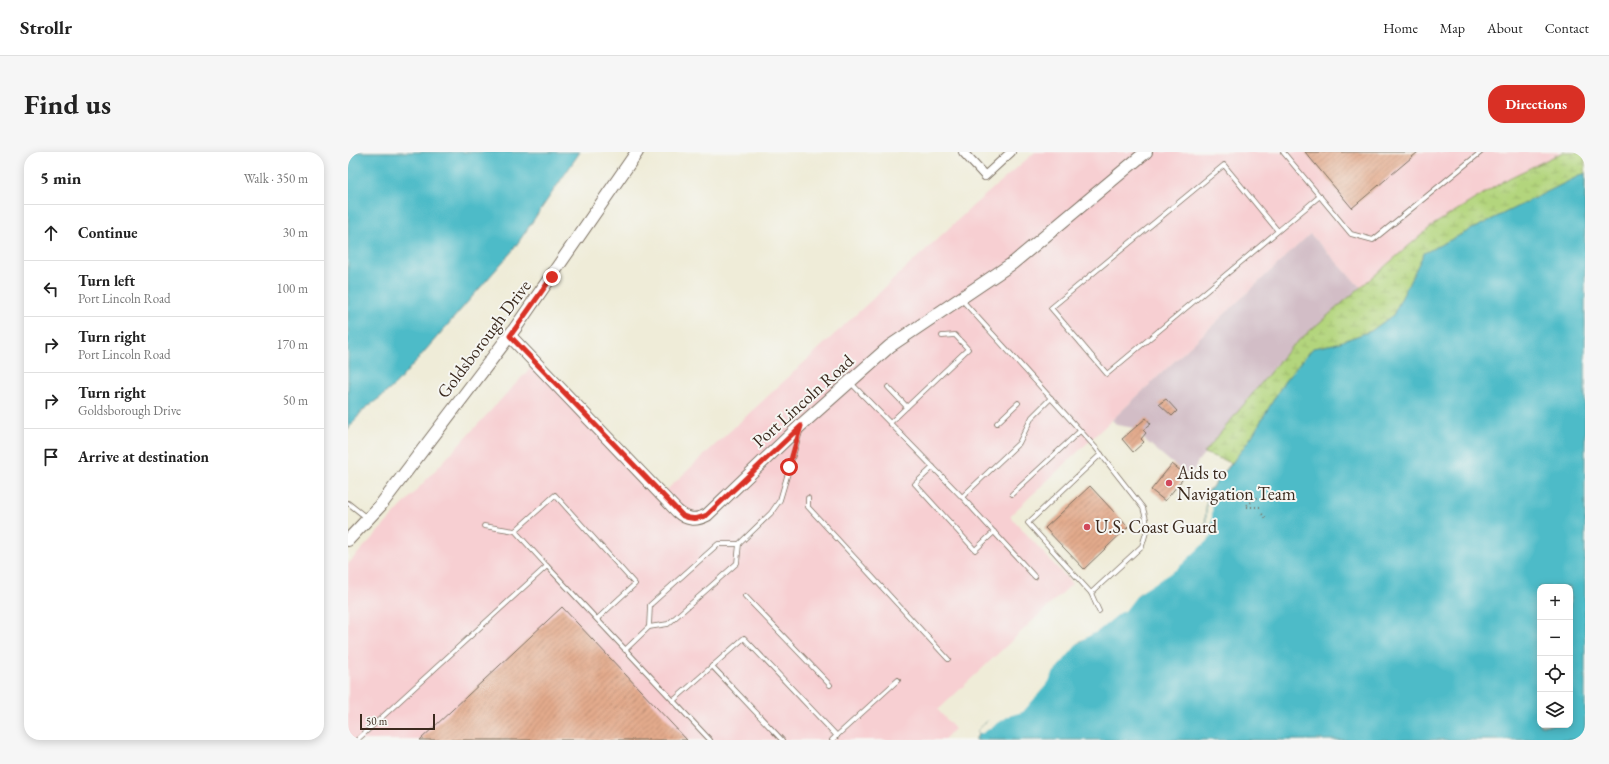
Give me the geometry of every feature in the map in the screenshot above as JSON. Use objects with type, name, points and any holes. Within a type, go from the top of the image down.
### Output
[{"type":"street","name":"Goldsborough Drive","points":[[348,540],[369,519],[510,336],[637,152]]},
{"type":"street","points":[[963,152],[986,176],[1011,152]]},
{"type":"street","name":"Port Lincoln Road","points":[[510,336],[677,511],[691,520],[700,518],[707,515],[801,426],[890,346],[1013,263],[1146,152]]},
{"type":"lane","points":[[1283,152],[1351,234],[1374,240],[1481,152]]},
{"type":"lane","points":[[1278,230],[1224,165],[1051,308],[1107,374],[1320,196]]},
{"type":"lane","points":[[961,299],[1096,448],[1143,508],[1147,529],[1142,546],[1091,593]]},
{"type":"lane","points":[[890,423],[968,350],[955,336],[942,336]]},
{"type":"lane","points":[[850,381],[962,497],[1034,576]]},
{"type":"lane","points":[[888,386],[907,407]]},
{"type":"lane","points":[[962,497],[1019,443],[1032,417],[1050,398]]},
{"type":"lane","points":[[997,423],[1018,403]]},
{"type":"lane","points":[[625,650],[649,627],[668,624],[736,563],[738,544],[771,512],[780,500],[801,426]]},
{"type":"lane","points":[[1012,494],[1080,431]]},
{"type":"lane","points":[[1099,611],[1091,593],[1028,523],[1101,454]]},
{"type":"lane","points":[[932,467],[914,484],[974,550],[994,532]]},
{"type":"lane","points":[[515,531],[555,495],[635,584],[597,619]]},
{"type":"lane","points":[[808,498],[808,507],[948,659]]},
{"type":"lane","points":[[348,503],[369,519]]},
{"type":"lane","points":[[484,526],[515,531],[710,740]]},
{"type":"lane","points":[[649,627],[650,605],[718,544],[738,544]]},
{"type":"lane","points":[[357,740],[547,566]]},
{"type":"lane","points":[[745,596],[830,685]]},
{"type":"lane","points":[[673,701],[744,638],[837,736]]},
{"type":"lane","points":[[712,666],[782,740]]},
{"type":"lane","points":[[832,740],[898,680]]},
{"type":"path","points":[[1260,496],[1247,506],[1260,507]]},
{"type":"path","points":[[1262,514],[1266,518]]},
{"type":"shaded area","points":[[1035,152],[1563,152],[1433,225],[1361,288],[1310,234],[1016,510],[1010,516],[1072,584],[938,710],[955,729],[943,740],[348,740],[348,564],[536,362],[660,496],[975,204]]},
{"type":"shaded area","points":[[1310,234],[1361,288],[1290,348],[1198,461],[1190,478],[1146,441],[1134,428],[1117,425],[1112,420]]},
{"type":"green space","points":[[1563,152],[1585,152],[1585,225],[1207,493],[1232,463],[1204,453],[1290,348],[1433,225],[1509,178]]},
{"type":"water","points":[[348,152],[580,152],[513,250],[396,384],[363,410],[348,429]]},
{"type":"water","points":[[1585,173],[1585,740],[975,740],[979,733],[977,731],[986,722],[1015,708],[1056,661],[1166,571],[1205,533],[1207,493],[1252,436],[1284,382],[1313,348],[1334,344],[1371,331],[1393,315],[1424,253]]},
{"type":"pier","points":[[1207,493],[1213,498],[1211,537],[1177,569],[1138,594],[1125,611],[1120,613],[1098,631],[1080,641],[1054,672],[1048,683],[1023,712],[1009,716],[983,733],[979,733],[977,731],[995,715],[1014,706],[1071,642],[1154,575],[1164,569],[1203,532],[1203,528],[1206,526]]},
{"type":"building","points":[[1305,152],[1418,152],[1352,208]]},
{"type":"building","points":[[1166,399],[1177,411],[1172,416],[1159,404]]},
{"type":"building","points":[[1146,418],[1151,424],[1143,430],[1146,433],[1141,439],[1144,442],[1133,452],[1122,439]]},
{"type":"building","name":"Aids to Navigation Team","points":[[1172,464],[1186,475],[1165,501],[1151,490]]},
{"type":"building","name":"U.S. Coast Guard","points":[[1090,486],[1128,527],[1084,569],[1045,528]]},
{"type":"building","points":[[562,607],[687,740],[420,740]]},
{"type":"place","name":"Aids to Navigation Team","points":[[1169,483]]},
{"type":"place","name":"U.S. Coast Guard","points":[[1087,527]]},
{"type":"route","points":[[552,277],[510,336],[683,516],[691,520],[707,515],[801,426],[789,467]]}]
